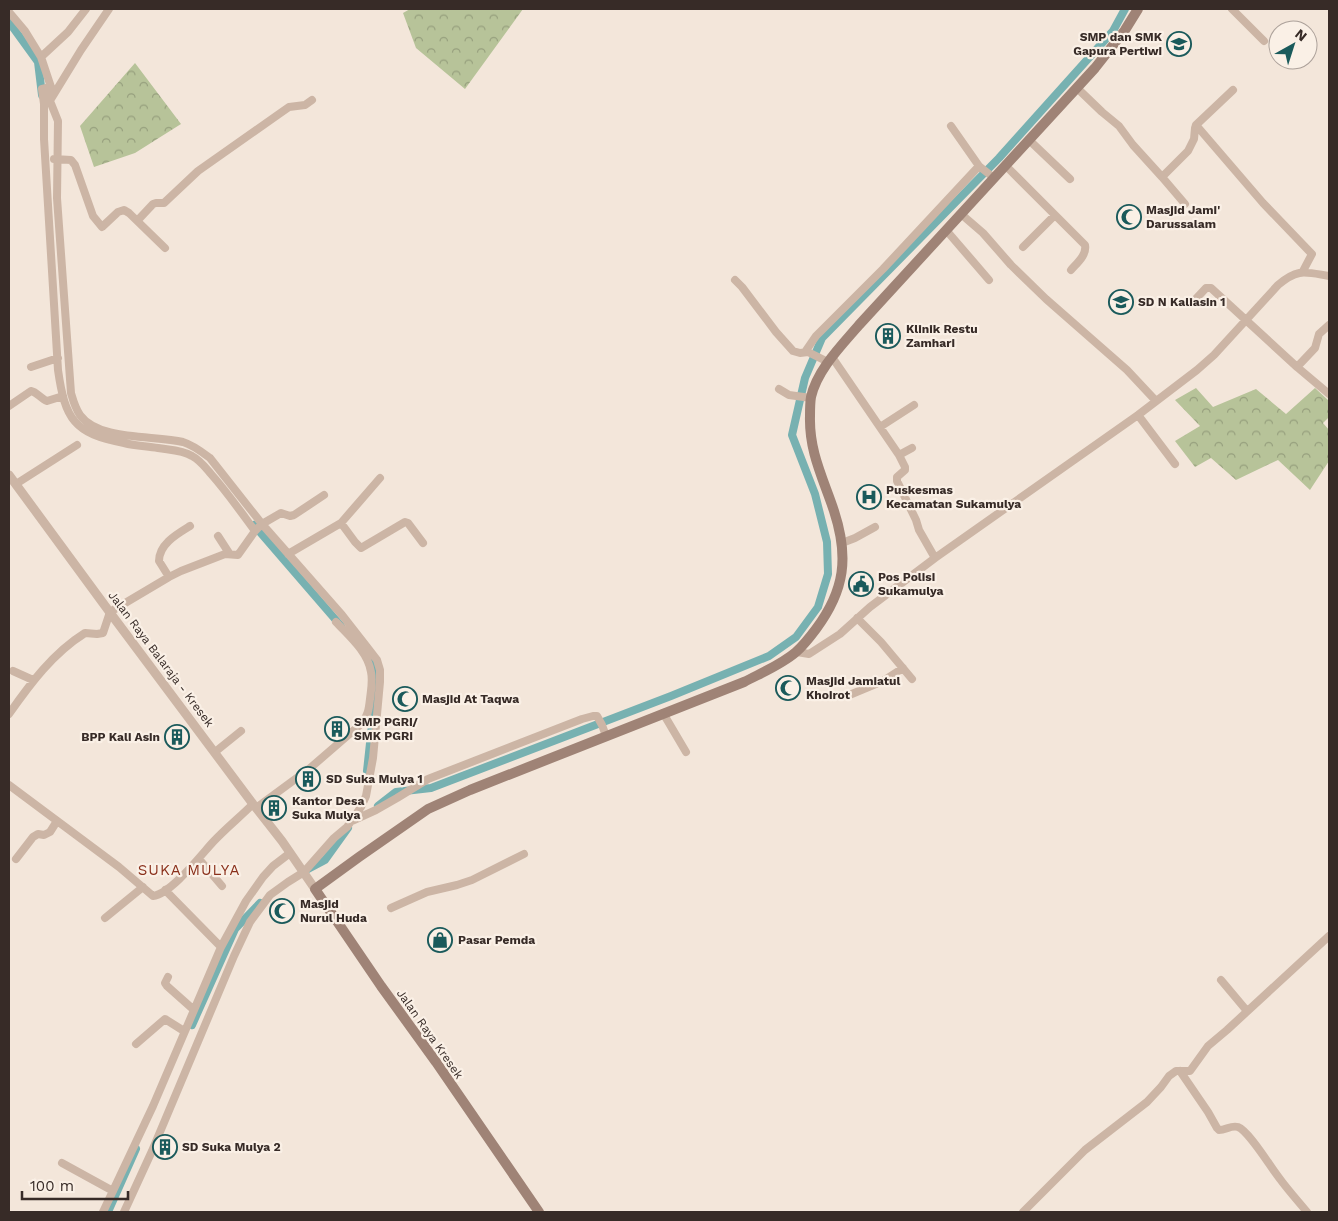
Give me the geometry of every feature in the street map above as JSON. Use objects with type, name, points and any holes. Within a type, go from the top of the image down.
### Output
[{"type":"main road","points":[[315,889],[428,809],[470,790],[750,678],[797,652],[820,623],[836,595],[842,572],[842,543],[812,446],[810,427],[808,398],[827,359],[1095,68],[1125,30],[1138,9]]},
{"type":"main road","name":"Jalan Raya Kresek","points":[[315,889],[540,1212]]},
{"type":"street","points":[[41,57],[68,32],[86,9]]},
{"type":"street","points":[[50,101],[109,9]]},
{"type":"street","points":[[1232,9],[1264,41]]},
{"type":"street","points":[[9,12],[25,31],[41,57],[50,101],[58,121],[56,264],[58,358],[61,388],[71,417],[83,430],[101,438],[125,444],[178,451],[201,462],[258,528],[288,554],[362,640],[377,660],[380,670],[372,758],[366,796],[361,808],[351,821],[303,870],[276,890],[265,901],[245,931],[226,952],[194,1010],[153,1106],[103,1212]]},
{"type":"street","points":[[48,88],[46,159],[71,393],[78,413],[92,426],[100,429],[145,438],[183,442],[199,450],[210,458],[258,528]]},
{"type":"street","points":[[1077,88],[1119,126],[1133,145],[1185,204]]},
{"type":"street","points":[[1162,177],[1188,151],[1194,139],[1194,128],[1196,125],[1233,90]]},
{"type":"street","points":[[138,220],[153,204],[164,202],[198,171],[289,107],[305,105],[312,100]]},
{"type":"street","points":[[1196,125],[1263,203],[1312,254],[1303,271]]},
{"type":"street","points":[[951,126],[981,167],[993,178]]},
{"type":"street","points":[[1029,140],[1070,179]]},
{"type":"street","points":[[46,159],[71,160],[76,165],[93,216],[102,227],[121,210],[127,211],[165,248]]},
{"type":"street","points":[[1006,166],[1085,245],[1084,254],[1071,270]]},
{"type":"street","points":[[806,352],[816,336],[981,167]]},
{"type":"street","points":[[962,214],[1046,299],[1127,370],[1156,401]]},
{"type":"street","points":[[1023,248],[1055,215]]},
{"type":"street","points":[[946,230],[989,280]]},
{"type":"street","points":[[797,652],[809,654],[840,634],[870,607],[935,558],[1138,415],[1197,370],[1214,355],[1286,278],[1303,271],[1329,276]]},
{"type":"street","points":[[735,280],[789,348],[796,352],[806,352],[827,359],[880,427],[905,467],[905,470],[897,477],[897,481],[919,530],[935,558]]},
{"type":"street","points":[[1192,303],[1206,288],[1210,288],[1329,394]]},
{"type":"street","points":[[1297,367],[1314,348],[1319,334],[1329,325]]},
{"type":"street","points":[[31,367],[58,358]]},
{"type":"street","points":[[778,389],[789,395],[808,398]]},
{"type":"street","points":[[9,406],[31,391],[47,401],[63,396]]},
{"type":"street","points":[[880,427],[914,405]]},
{"type":"street","points":[[1138,415],[1175,464]]},
{"type":"street","points":[[16,484],[77,446]]},
{"type":"street","points":[[899,455],[912,448]]},
{"type":"street","name":"Jalan Raya Balaraja - Kresek","points":[[9,475],[303,870]]},
{"type":"street","points":[[288,554],[341,523],[380,478]]},
{"type":"street","points":[[9,714],[33,680],[68,646],[87,632],[97,634],[103,632],[110,612],[168,577],[228,553],[239,554],[258,528],[281,513],[290,516],[294,515],[324,495]]},
{"type":"street","points":[[341,523],[360,548],[405,522],[408,523],[423,543]]},
{"type":"street","points":[[168,577],[159,561],[160,552],[168,542],[190,526]]},
{"type":"street","points":[[842,543],[875,527]]},
{"type":"street","points":[[218,536],[228,553]]},
{"type":"street","points":[[857,618],[881,642],[912,679]]},
{"type":"street","points":[[9,785],[119,867],[153,896],[158,895],[192,868],[214,841],[255,806],[309,768],[366,718],[372,685],[370,668],[366,656],[336,622]]},
{"type":"street","points":[[847,696],[883,681],[903,668]]},
{"type":"street","points":[[13,671],[33,680]]},
{"type":"street","points":[[663,713],[686,752]]},
{"type":"street","points":[[351,821],[376,810],[428,778],[582,719],[596,715],[601,722],[606,736]]},
{"type":"street","points":[[215,752],[241,731]]},
{"type":"street","points":[[16,859],[33,837],[50,832],[57,821]]},
{"type":"street","points":[[391,908],[427,892],[472,880],[524,854]]},
{"type":"street","points":[[124,1212],[152,1151],[246,901],[262,877],[273,866],[292,855]]},
{"type":"street","points":[[199,859],[222,886]]},
{"type":"street","name":"Jalan Raya Kresek","points":[[303,870],[315,889]]},
{"type":"street","points":[[105,918],[143,887]]},
{"type":"street","points":[[166,890],[226,952]]},
{"type":"street","points":[[1023,1212],[1085,1150],[1146,1102],[1172,1073],[1176,1071],[1190,1071],[1208,1046],[1329,936]]},
{"type":"street","points":[[168,977],[165,983],[167,986],[194,1010]]},
{"type":"street","points":[[1221,980],[1247,1011]]},
{"type":"street","points":[[136,1044],[166,1019],[184,1032]]},
{"type":"street","points":[[1180,1072],[1208,1112],[1216,1128],[1225,1130],[1237,1127],[1242,1130],[1307,1212]]},
{"type":"street","points":[[62,1163],[112,1191]]},
{"type":"green space","points":[[410,9],[523,9],[465,89],[416,48],[403,13]]},
{"type":"green space","points":[[135,63],[181,124],[135,153],[94,167],[80,126]]},
{"type":"green space","points":[[1196,388],[1213,407],[1256,389],[1286,414],[1315,388],[1329,401],[1329,417],[1323,423],[1329,430],[1329,461],[1310,490],[1278,460],[1236,480],[1211,458],[1195,467],[1175,441],[1200,426],[1175,400]]},
{"type":"waterway","points":[[378,806],[396,792],[431,788],[671,696],[769,656],[796,637],[818,607],[828,574],[827,542],[815,494],[792,435],[805,378],[822,338],[999,158],[1113,31],[1125,9]]},
{"type":"waterway","points":[[9,22],[38,62],[42,95]]},
{"type":"waterway","points":[[254,525],[341,626]]},
{"type":"waterway","points":[[367,655],[373,662],[375,671],[375,697],[367,771]]},
{"type":"waterway","points":[[308,869],[325,860],[348,828]]},
{"type":"waterway","points":[[192,1025],[235,929],[260,903]]},
{"type":"waterway","points":[[108,1212],[136,1149]]},
{"type":"place","name":"SMP dan SMK Gapura Pertiwi","points":[[1179,44]]},
{"type":"place","name":"Masjid Jami' Darussalam","points":[[1129,217]]},
{"type":"place","name":"SD N Kaliasin 1","points":[[1121,302]]},
{"type":"place","name":"Klinik Restu Zamhari","points":[[888,336]]},
{"type":"place","name":"Puskesmas Kecamatan Sukamulya","points":[[869,497]]},
{"type":"place","name":"Pos Polisi Sukamulya","points":[[861,584]]},
{"type":"place","name":"Masjid Jamiatul Khoirot","points":[[788,688]]},
{"type":"place","name":"Masjid At Taqwa","points":[[405,699]]},
{"type":"place","name":"SMP PGRI/ SMK PGRI","points":[[337,729]]},
{"type":"place","name":"BPP Kali Asin","points":[[177,737]]},
{"type":"place","name":"SD Suka Mulya 1","points":[[308,779]]},
{"type":"place","name":"Kantor Desa Suka Mulya","points":[[274,808]]},
{"type":"place","name":"Masjid Nurul Huda","points":[[282,911]]},
{"type":"place","name":"Pasar Pemda","points":[[440,940]]},
{"type":"place","name":"SD Suka Mulya 2","points":[[165,1147]]},
{"type":"district","name":"SUKA MULYA","points":[[189,870]]}]
